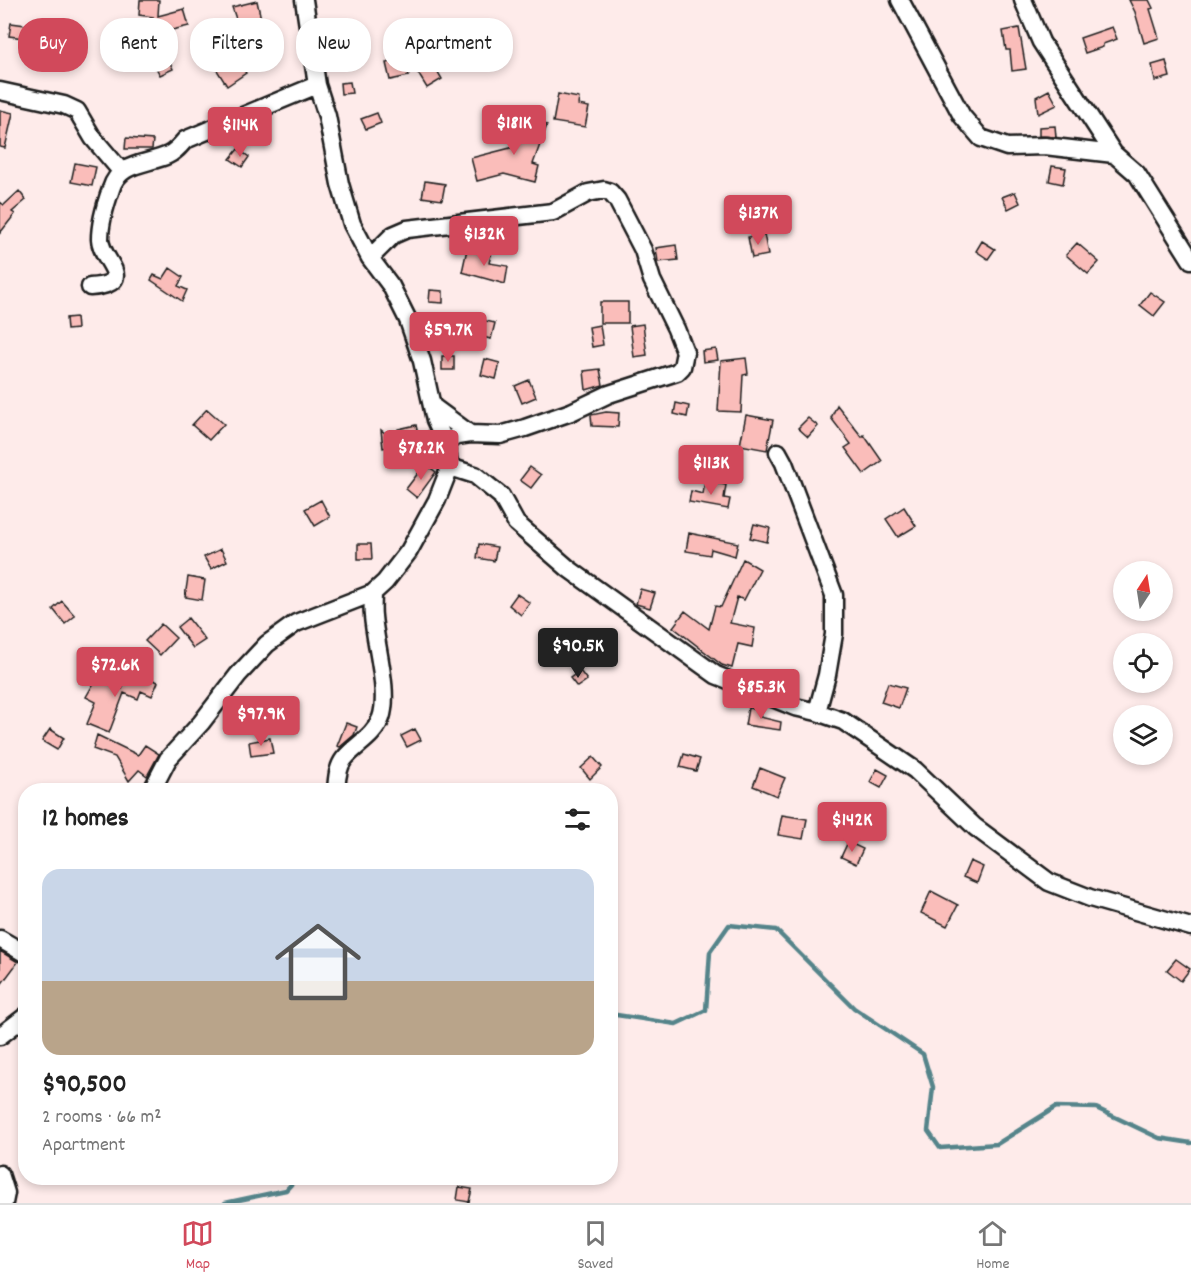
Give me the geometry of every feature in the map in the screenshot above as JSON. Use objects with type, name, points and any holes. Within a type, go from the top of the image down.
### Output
[{"type":"street","points":[[156,783],[168,759],[267,644],[297,623],[373,593],[385,582],[409,551],[437,500],[450,467],[445,441],[435,420],[422,361],[408,320],[391,286],[370,258],[352,224],[340,184],[327,116],[317,85],[304,0]]},
{"type":"street","points":[[900,0],[962,116],[981,138],[1007,147],[1045,146],[1114,154]]},
{"type":"street","points":[[1023,0],[1041,42],[1114,154],[1137,174],[1191,260]]},
{"type":"street","points":[[90,286],[106,285],[114,278],[114,267],[100,240],[114,178],[121,171],[169,155],[185,140],[317,85]]},
{"type":"street","points":[[0,91],[64,105],[76,111],[93,138],[121,171]]},
{"type":"street","points":[[370,258],[393,235],[407,229],[553,212],[588,194],[604,190],[610,192],[617,200],[643,250],[652,280],[685,352],[682,368],[669,375],[609,394],[571,412],[500,435],[470,434],[445,441]]},
{"type":"street","points":[[432,406],[470,434]]},
{"type":"street","points":[[778,452],[834,595],[834,634],[818,712]]},
{"type":"street","points":[[450,467],[475,476],[501,496],[516,523],[569,569],[716,675],[795,707],[843,721],[915,770],[975,827],[1049,882],[1090,898],[1191,927]]},
{"type":"street","points":[[336,783],[337,775],[344,760],[370,736],[381,718],[382,678],[372,614],[373,593]]},
{"type":"street","points":[[0,939],[18,949]]},
{"type":"street","points":[[0,1036],[18,1022]]},
{"type":"street","points":[[0,1174],[6,1193],[4,1203]]},
{"type":"building","points":[[140,0],[159,0],[158,16],[184,9],[189,26],[178,29],[178,18],[150,18],[154,17],[139,15]]},
{"type":"building","points":[[1129,0],[1149,0],[1153,8],[1150,9],[1159,38],[1144,43]]},
{"type":"building","points":[[257,1],[261,18],[236,18],[232,7]]},
{"type":"building","points":[[11,23],[18,24],[18,37],[9,36]]},
{"type":"building","points":[[1112,27],[1117,39],[1085,53],[1080,38]]},
{"type":"building","points":[[1019,28],[1026,69],[1012,71],[1010,50],[1006,50],[1003,31]]},
{"type":"building","points":[[1166,61],[1170,77],[1155,81],[1152,65]]},
{"type":"building","points":[[218,72],[245,72],[246,73],[227,86]]},
{"type":"building","points":[[388,72],[408,72],[409,76],[390,80]]},
{"type":"building","points":[[417,72],[438,72],[442,79],[427,88]]},
{"type":"building","points":[[350,82],[352,93],[341,94],[340,83]]},
{"type":"building","points":[[1049,90],[1057,105],[1038,114],[1036,97]]},
{"type":"building","points":[[558,94],[579,98],[578,105],[589,107],[585,127],[553,122]]},
{"type":"building","points":[[0,110],[13,113],[5,148],[0,147]]},
{"type":"building","points":[[377,113],[381,123],[366,129],[361,119]]},
{"type":"building","points":[[524,117],[547,125],[533,164],[539,166],[535,182],[504,174],[477,181],[471,158],[514,147]]},
{"type":"building","points":[[1055,126],[1056,137],[1039,136],[1039,127]]},
{"type":"building","points":[[126,138],[153,140],[152,149],[125,149]]},
{"type":"building","points":[[238,149],[249,157],[242,167],[230,159]]},
{"type":"building","points":[[75,163],[96,167],[92,186],[71,182]]},
{"type":"building","points":[[1052,166],[1066,168],[1063,184],[1049,181]]},
{"type":"building","points":[[425,181],[445,184],[442,200],[422,197]]},
{"type":"building","points":[[19,191],[26,200],[12,212],[15,214],[0,233],[0,202],[4,205]]},
{"type":"building","points":[[1015,192],[1020,203],[1008,209],[1002,197]]},
{"type":"building","points":[[764,234],[768,255],[752,258],[748,237]]},
{"type":"building","points":[[982,241],[995,249],[988,259],[976,251]]},
{"type":"building","points":[[1077,243],[1099,262],[1088,274],[1066,255]]},
{"type":"building","points":[[676,245],[678,260],[658,262],[656,248]]},
{"type":"building","points":[[467,249],[491,255],[489,263],[508,266],[505,284],[462,272]]},
{"type":"building","points":[[170,268],[183,277],[178,286],[187,290],[182,301],[151,280],[154,275],[163,279]]},
{"type":"building","points":[[430,290],[443,291],[443,303],[429,302]]},
{"type":"building","points":[[1150,292],[1165,302],[1154,316],[1140,305]]},
{"type":"building","points":[[600,302],[628,302],[628,323],[600,323]]},
{"type":"building","points":[[76,317],[77,329],[67,330],[66,318]]},
{"type":"building","points":[[473,318],[495,323],[491,339],[469,334]]},
{"type":"building","points":[[643,324],[647,355],[634,357],[630,326]]},
{"type":"building","points":[[600,325],[603,345],[592,347],[589,327]]},
{"type":"building","points":[[716,349],[718,360],[703,362],[702,351]]},
{"type":"building","points":[[442,356],[454,356],[454,370],[442,370]]},
{"type":"building","points":[[746,358],[748,374],[743,375],[741,412],[718,411],[721,361]]},
{"type":"building","points":[[485,359],[500,363],[496,379],[481,375]]},
{"type":"building","points":[[600,369],[603,385],[586,390],[584,371]]},
{"type":"building","points":[[529,380],[536,397],[522,403],[515,386]]},
{"type":"building","points":[[676,403],[689,406],[687,417],[674,414]]},
{"type":"building","points":[[837,405],[862,437],[864,435],[882,461],[864,474],[845,448],[851,444],[831,418]]},
{"type":"building","points":[[207,409],[224,424],[209,440],[192,425]]},
{"type":"building","points":[[606,412],[619,413],[618,427],[592,426],[591,415]]},
{"type":"building","points":[[746,415],[773,420],[767,450],[740,445]]},
{"type":"building","points":[[808,418],[818,426],[808,437],[798,428]]},
{"type":"building","points":[[416,425],[419,440],[383,448],[381,430],[385,433],[398,432],[398,429]]},
{"type":"building","points":[[425,464],[436,472],[417,498],[406,489]]},
{"type":"building","points":[[530,467],[541,475],[531,488],[520,480]]},
{"type":"building","points":[[705,481],[726,485],[724,498],[730,499],[728,509],[689,502],[691,491],[703,494]]},
{"type":"building","points":[[321,500],[330,517],[315,526],[305,509]]},
{"type":"building","points":[[904,507],[916,526],[898,537],[886,519]]},
{"type":"building","points":[[754,524],[770,528],[767,542],[750,538]]},
{"type":"building","points":[[689,533],[738,543],[735,556],[711,549],[710,555],[686,551]]},
{"type":"building","points":[[358,544],[371,544],[372,559],[358,559]]},
{"type":"building","points":[[479,544],[497,547],[494,561],[477,558]]},
{"type":"building","points":[[221,549],[227,561],[211,569],[204,557]]},
{"type":"building","points":[[743,559],[760,569],[744,600],[737,597],[730,623],[755,628],[752,647],[738,644],[732,668],[722,665],[673,627],[685,611],[709,629],[715,606],[721,607]]},
{"type":"building","points":[[188,577],[205,580],[202,600],[185,597]]},
{"type":"building","points":[[640,589],[655,593],[650,608],[636,604]]},
{"type":"building","points":[[517,594],[530,603],[521,615],[509,605]]},
{"type":"building","points":[[62,601],[75,616],[65,624],[53,609]]},
{"type":"building","points":[[188,618],[205,640],[193,648],[177,627]]},
{"type":"building","points":[[161,624],[176,638],[160,655],[145,641]]},
{"type":"building","points":[[130,670],[158,682],[152,696],[141,691],[138,699],[124,693],[109,733],[87,724],[96,702],[86,697],[99,674],[122,689]]},
{"type":"building","points":[[580,671],[587,680],[577,687],[570,678]]},
{"type":"building","points":[[888,683],[906,688],[899,708],[881,702]]},
{"type":"building","points":[[748,708],[761,710],[760,717],[781,722],[780,730],[745,725]]},
{"type":"building","points":[[346,723],[357,727],[354,735],[340,747],[337,746]]},
{"type":"building","points":[[50,729],[64,738],[57,750],[42,741]]},
{"type":"building","points":[[415,729],[421,740],[407,747],[401,736]]},
{"type":"building","points":[[97,735],[138,755],[145,745],[159,754],[147,776],[139,770],[129,781],[115,757],[93,749]]},
{"type":"building","points":[[270,738],[273,753],[251,756],[249,742]]},
{"type":"building","points":[[684,754],[700,759],[696,771],[680,767]]},
{"type":"building","points":[[593,757],[602,767],[590,779],[581,768]]},
{"type":"building","points":[[760,768],[785,778],[777,796],[753,786]]},
{"type":"building","points":[[877,769],[888,775],[881,788],[870,782]]},
{"type":"building","points":[[782,815],[807,819],[803,839],[778,835]]},
{"type":"building","points":[[848,842],[863,849],[856,864],[841,857]]},
{"type":"building","points":[[970,861],[983,867],[977,883],[963,877]]},
{"type":"building","points":[[931,891],[958,905],[947,926],[921,913]]},
{"type":"building","points":[[0,951],[18,962],[0,986]]},
{"type":"building","points":[[1176,959],[1190,969],[1181,981],[1167,970]]},
{"type":"building","points":[[459,1187],[472,1189],[469,1202],[457,1200]]},
{"type":"waterway","points":[[618,1015],[676,1024],[706,1010],[710,952],[729,925],[776,930],[854,1008],[923,1054],[933,1087],[928,1131],[940,1148],[997,1144],[1056,1107],[1096,1108],[1159,1138],[1191,1143]]},
{"type":"waterway","points":[[225,1203],[286,1190],[291,1185]]}]
